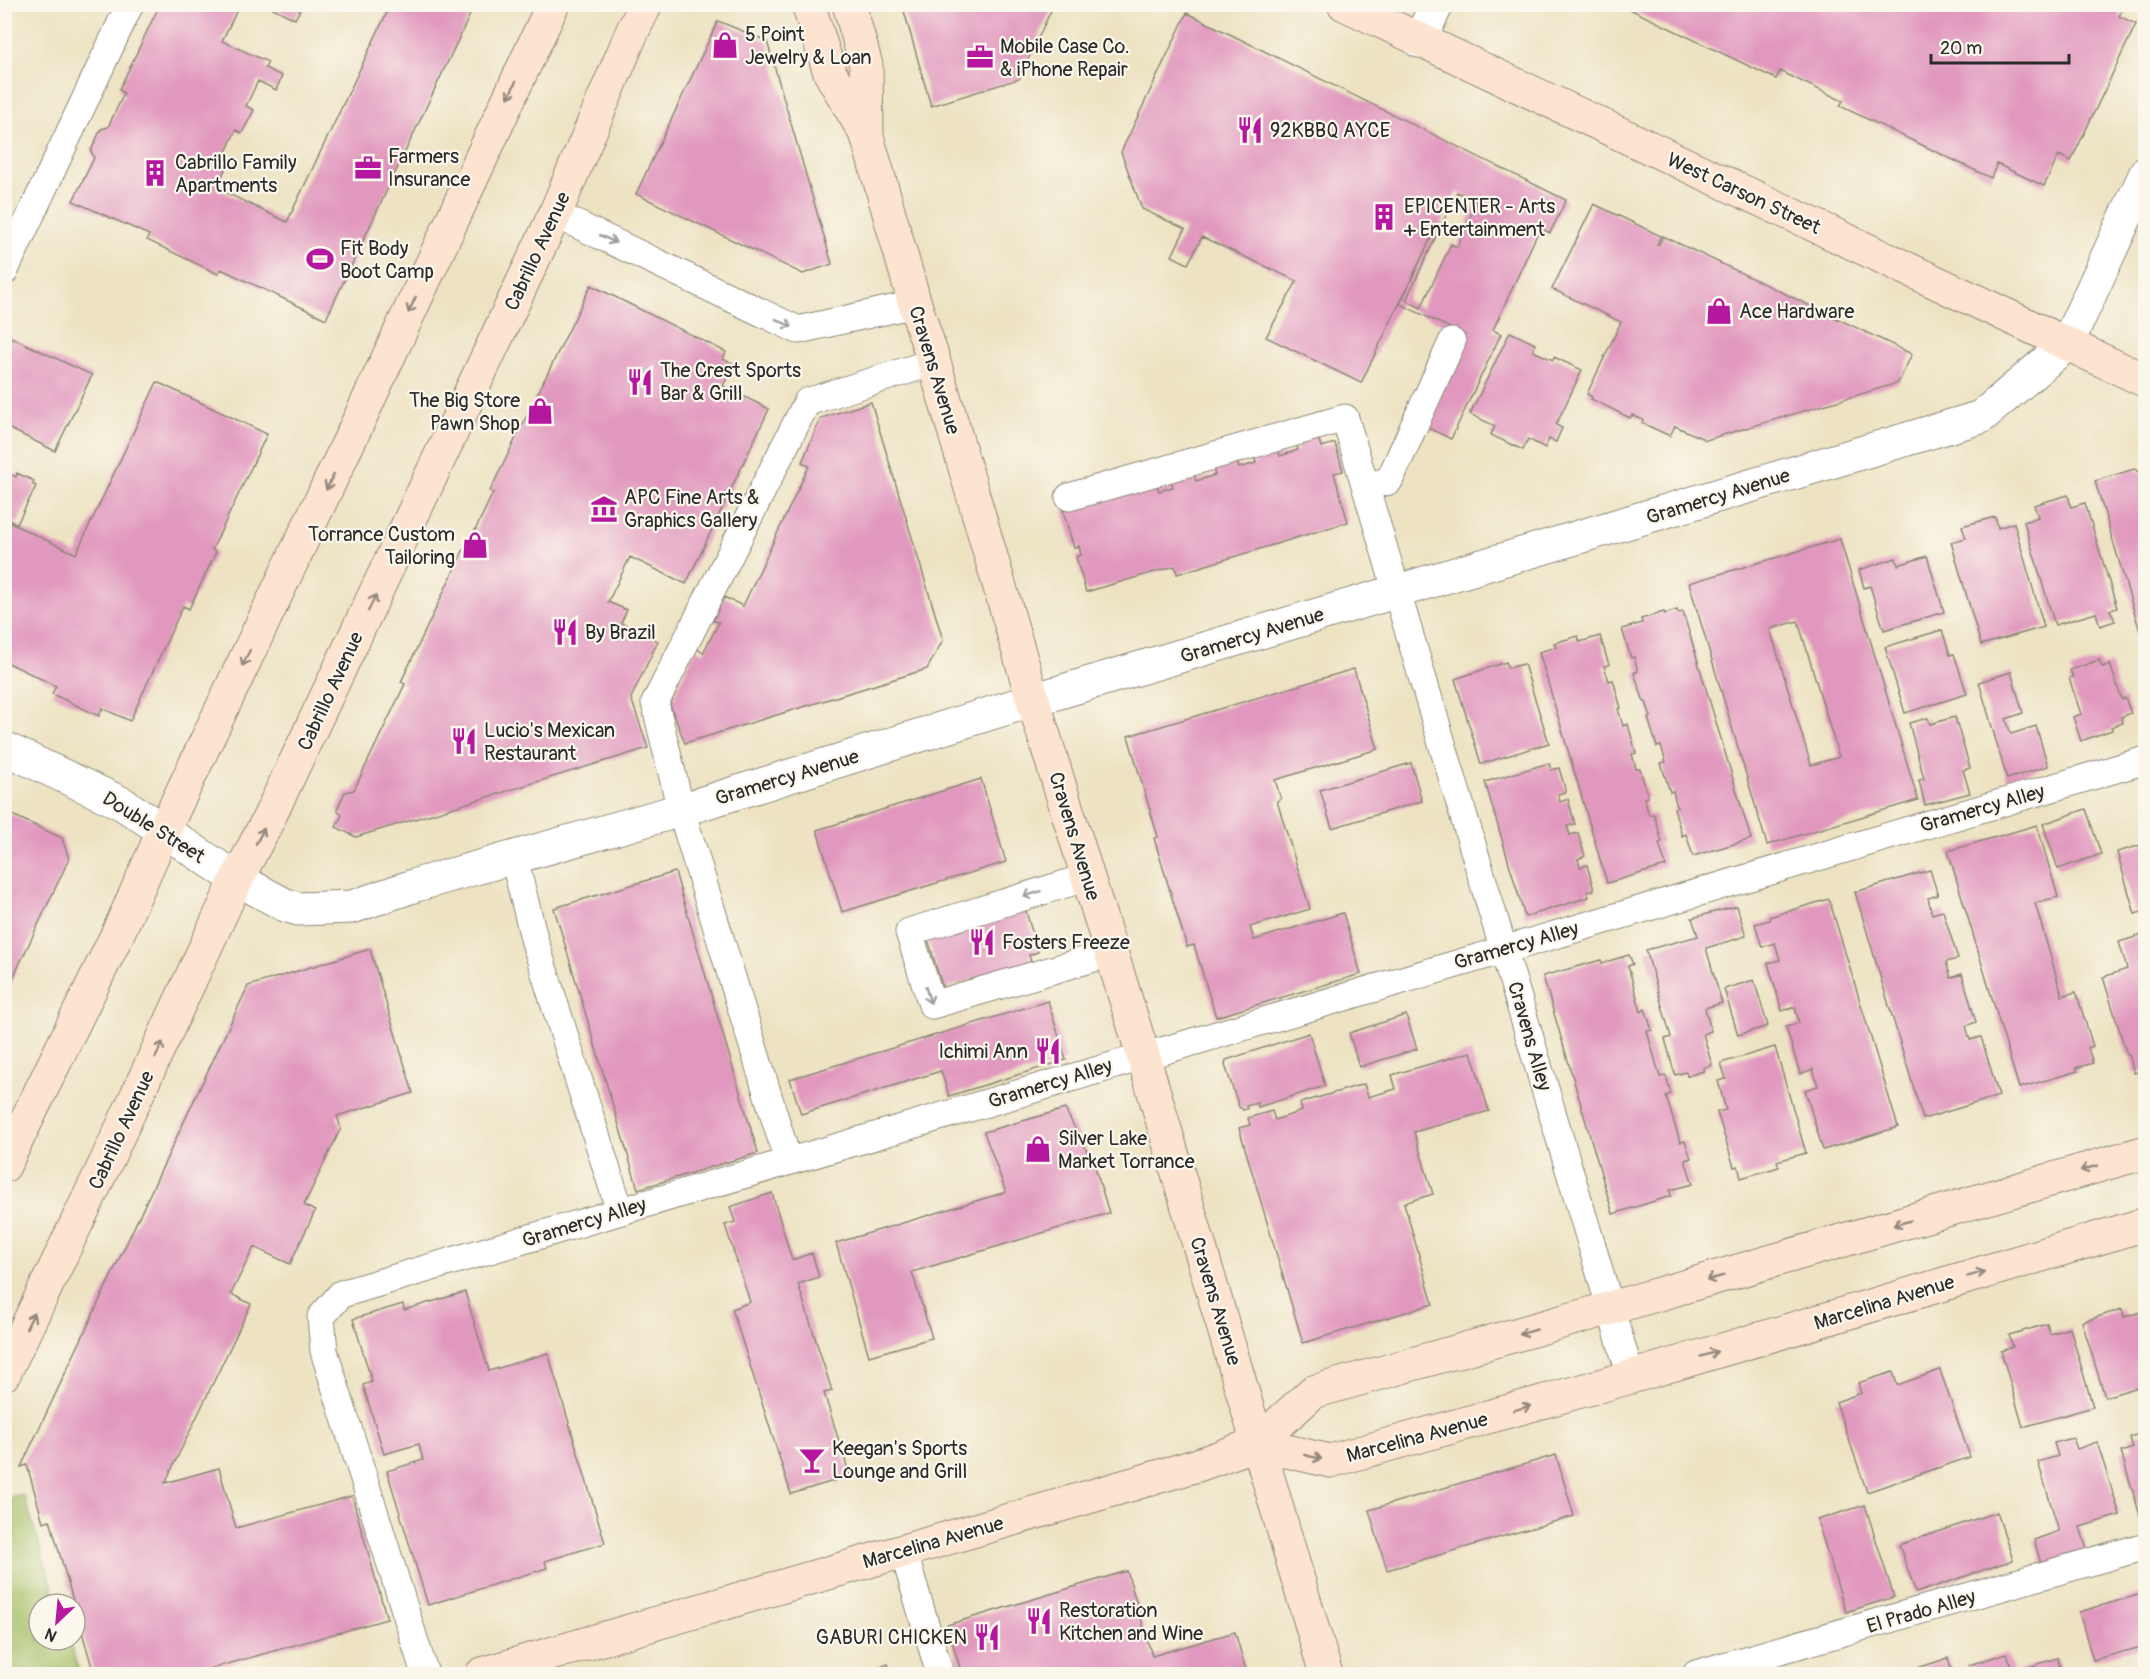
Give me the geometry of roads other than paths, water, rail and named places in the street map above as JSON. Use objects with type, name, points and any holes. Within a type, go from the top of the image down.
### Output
[{"type":"street","points":[[4,1166],[118,933],[163,832],[353,433],[553,4]]},
{"type":"street","name":"Cravens Avenue","points":[[808,4],[830,73],[867,136],[1033,700],[1143,1055],[1256,1444],[1326,1674]]},
{"type":"street","points":[[849,4],[866,64],[867,136]]},
{"type":"street","name":"West Carson Street","points":[[1344,4],[2145,381]]},
{"type":"street","points":[[1419,41],[1437,4]]},
{"type":"street","name":"Cabrillo Avenue","points":[[4,1374],[106,1162],[237,879],[278,801],[555,214],[633,30],[646,5]]},
{"type":"street","name":"Gramercy Avenue","points":[[237,879],[285,905],[298,909],[352,907],[416,885],[681,810],[1033,700],[1981,417],[2067,344],[2145,172]]},
{"type":"street","name":"Double Street","points":[[4,748],[123,804],[237,879]]},
{"type":"street","points":[[1256,1444],[1313,1392],[1611,1308],[2145,1152]]},
{"type":"street","name":"Marcelina Avenue","points":[[482,1674],[1204,1463],[1256,1444],[1330,1461],[1631,1377],[2145,1224]]},
{"type":"lane","points":[[4,272],[130,4]]},
{"type":"lane","points":[[555,214],[798,330],[915,304]]},
{"type":"lane","points":[[1366,486],[1389,481],[1452,342]]},
{"type":"lane","points":[[788,1161],[681,810],[655,703],[807,402],[934,362]]},
{"type":"lane","name":"Cravens Alley","points":[[1069,497],[1345,418],[1631,1377]]},
{"type":"lane","name":"Gramercy Alley","points":[[425,1674],[324,1351],[321,1317],[341,1294],[2145,760]]},
{"type":"lane","points":[[514,858],[535,942],[620,1211]]},
{"type":"lane","points":[[1088,877],[909,932],[932,1005],[1111,953]]},
{"type":"lane","name":"El Prado Alley","points":[[1696,1674],[2145,1546]]},
{"type":"lane","points":[[903,1550],[940,1674]]},
{"type":"place","name":"5 Point Jewelry & Loan","points":[[725,45]]},
{"type":"place","name":"Mobile Case Co. & iPhone Repair","points":[[980,57]]},
{"type":"place","name":"92KBBQ AYCE","points":[[1250,130]]},
{"type":"place","name":"Farmers Insurance","points":[[368,168]]},
{"type":"place","name":"Cabrillo Family Apartments","points":[[155,173]]},
{"type":"place","name":"EPICENTER - Arts + Entertainment","points":[[1384,217]]},
{"type":"place","name":"Fit Body Boot Camp","points":[[320,259]]},
{"type":"place","name":"Ace Hardware","points":[[1719,311]]},
{"type":"place","name":"The Crest Sports Bar & Grill","points":[[640,382]]},
{"type":"place","name":"The Big Store Pawn Shop","points":[[540,411]]},
{"type":"place","name":"APC Fine Arts & Graphics Gallery","points":[[604,509]]},
{"type":"place","name":"Torrance Custom Tailoring","points":[[475,545]]},
{"type":"place","name":"By Brazil","points":[[565,632]]},
{"type":"place","name":"Lucio's Mexican Restaurant","points":[[464,741]]},
{"type":"place","name":"Fosters Freeze","points":[[982,942]]},
{"type":"place","name":"Ichimi Ann","points":[[1048,1051]]},
{"type":"place","name":"Silver Lake Market Torrance","points":[[1038,1149]]},
{"type":"place","name":"Keegan's Sports Lounge and Grill","points":[[812,1460]]},
{"type":"place","name":"Restoration Kitchen and Wine","points":[[1039,1621]]},
{"type":"place","name":"GABURI CHICKEN","points":[[987,1637]]}]
